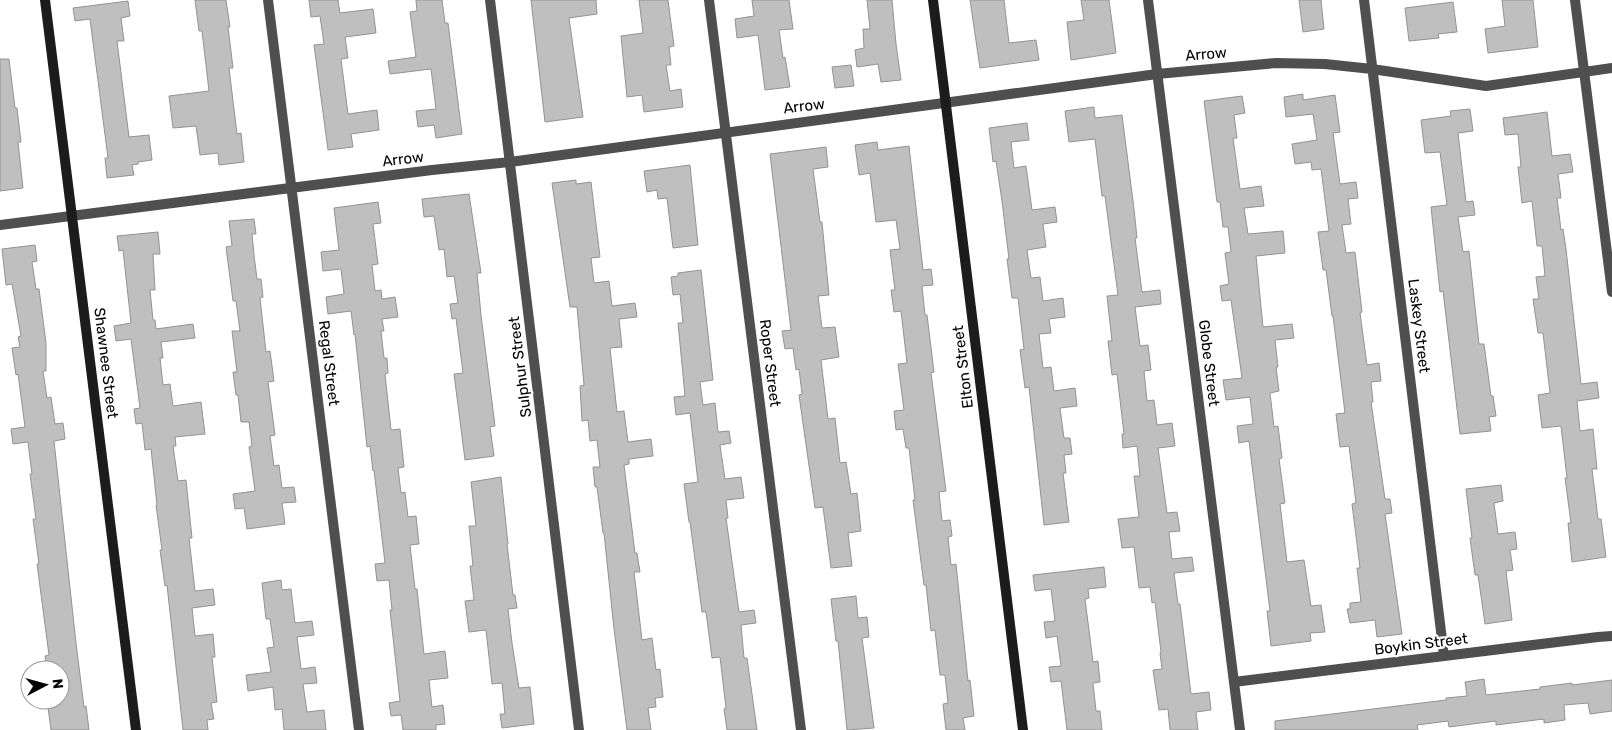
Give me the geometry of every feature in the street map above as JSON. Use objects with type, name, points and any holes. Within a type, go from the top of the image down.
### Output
[{"type":"street","name":"Shawnee Street","points":[[45,0],[136,730]]},
{"type":"street","name":"Regal Street","points":[[268,0],[359,730]]},
{"type":"street","name":"Sulphur Street","points":[[490,0],[578,730]]},
{"type":"street","name":"Roper Street","points":[[709,0],[801,730]]},
{"type":"street","name":"Elton Street","points":[[933,0],[1023,730]]},
{"type":"street","name":"Globe Street","points":[[1148,0],[1240,730]]},
{"type":"street","name":"Laskey Street","points":[[1364,0],[1444,656]]},
{"type":"street","points":[[1575,0],[1612,292]]},
{"type":"street","name":"Arrow","points":[[0,225],[510,162],[725,131],[1157,74],[1276,63],[1325,64],[1372,68],[1486,86],[1612,68]]},
{"type":"street","name":"Boykin Street","points":[[1234,682],[1612,636]]},
{"type":"building","points":[[195,0],[226,0],[233,68],[229,68],[237,134],[241,133],[244,162],[219,165],[218,153],[200,155],[196,126],[173,128],[169,96],[209,91],[202,31],[199,31]]},
{"type":"building","points":[[309,0],[338,0],[340,13],[373,9],[376,33],[345,37],[348,58],[341,59],[348,114],[377,110],[379,130],[351,134],[353,147],[328,150],[314,45],[324,44],[320,16],[311,17]]},
{"type":"building","points":[[416,0],[442,0],[445,23],[448,23],[462,134],[436,138],[434,125],[418,127],[416,111],[436,109],[431,69],[390,74],[388,61],[416,57],[410,12],[417,11]]},
{"type":"building","points":[[531,0],[596,0],[597,14],[569,18],[583,117],[545,122]]},
{"type":"building","points":[[639,0],[668,0],[674,46],[669,47],[671,65],[666,65],[670,91],[681,89],[683,107],[644,112],[642,95],[627,97],[621,36],[643,33]]},
{"type":"building","points":[[752,0],[789,0],[793,29],[779,30],[790,87],[765,90],[758,35],[737,38],[735,19],[754,16]]},
{"type":"building","points":[[867,0],[892,0],[901,80],[881,82],[878,64],[857,67],[855,50],[864,48],[863,29],[870,29]]},
{"type":"building","points":[[970,0],[1004,0],[1009,43],[1036,40],[1039,60],[980,68]]},
{"type":"building","points":[[1081,0],[1109,0],[1116,53],[1071,60],[1067,22],[1084,20]]},
{"type":"building","points":[[1299,0],[1321,0],[1324,29],[1303,32]]},
{"type":"building","points":[[1502,0],[1533,0],[1538,47],[1488,53],[1485,29],[1505,26]]},
{"type":"building","points":[[128,1],[130,16],[121,18],[124,41],[117,41],[129,137],[149,135],[152,160],[132,165],[134,175],[107,178],[105,158],[108,158],[90,19],[75,21],[73,8]]},
{"type":"building","points":[[1453,2],[1457,32],[1438,34],[1439,38],[1409,41],[1405,8]]},
{"type":"building","points":[[0,59],[9,59],[21,142],[18,142],[23,188],[0,191]]},
{"type":"building","points":[[851,65],[854,86],[835,88],[832,67]]},
{"type":"building","points":[[1303,94],[1303,100],[1335,95],[1340,132],[1333,133],[1340,184],[1356,182],[1358,198],[1348,199],[1351,224],[1342,225],[1346,253],[1355,252],[1367,365],[1379,363],[1381,381],[1371,382],[1373,402],[1371,402],[1385,499],[1390,499],[1392,513],[1385,514],[1402,634],[1377,637],[1375,620],[1350,623],[1347,609],[1350,609],[1350,603],[1361,602],[1357,568],[1360,568],[1352,504],[1356,503],[1349,446],[1340,447],[1336,414],[1345,413],[1333,316],[1326,270],[1323,270],[1318,232],[1329,231],[1321,169],[1312,170],[1311,162],[1295,164],[1292,144],[1317,140],[1313,114],[1286,117],[1284,97]]},
{"type":"building","points":[[1242,96],[1245,113],[1234,115],[1237,138],[1233,138],[1240,189],[1261,186],[1264,206],[1244,208],[1248,234],[1283,231],[1285,253],[1256,256],[1263,327],[1292,324],[1294,338],[1275,340],[1279,391],[1270,393],[1274,427],[1278,426],[1282,458],[1279,459],[1285,503],[1280,504],[1287,562],[1304,560],[1311,606],[1321,605],[1325,632],[1310,633],[1311,641],[1271,646],[1267,611],[1270,611],[1249,441],[1239,443],[1237,426],[1253,424],[1250,397],[1226,400],[1223,380],[1242,378],[1231,300],[1222,301],[1220,286],[1229,284],[1225,253],[1231,252],[1228,227],[1223,227],[1220,202],[1217,202],[1204,101]]},
{"type":"building","points":[[1094,107],[1095,118],[1122,115],[1142,292],[1160,290],[1161,304],[1135,307],[1140,346],[1148,345],[1151,370],[1144,371],[1147,401],[1154,400],[1157,425],[1172,423],[1175,446],[1158,448],[1167,513],[1177,512],[1180,531],[1169,532],[1172,559],[1192,557],[1194,571],[1174,573],[1178,604],[1180,604],[1191,694],[1209,692],[1211,710],[1196,712],[1198,730],[1170,730],[1168,709],[1159,710],[1153,670],[1162,669],[1155,602],[1152,603],[1150,587],[1139,588],[1134,547],[1122,548],[1118,519],[1139,517],[1134,476],[1140,476],[1137,446],[1123,448],[1122,434],[1124,434],[1117,374],[1112,375],[1108,341],[1112,341],[1107,296],[1118,295],[1105,196],[1102,196],[1095,139],[1069,142],[1065,111]]},
{"type":"building","points":[[1470,109],[1473,131],[1458,133],[1466,202],[1473,201],[1475,215],[1458,217],[1463,252],[1469,251],[1479,344],[1484,344],[1491,396],[1493,396],[1496,416],[1489,417],[1491,431],[1460,434],[1443,291],[1440,292],[1431,207],[1447,205],[1440,152],[1425,153],[1421,120],[1451,116],[1450,111]]},
{"type":"building","points":[[1547,112],[1552,156],[1570,154],[1573,172],[1558,174],[1561,198],[1557,198],[1561,230],[1563,229],[1566,249],[1581,384],[1597,382],[1599,398],[1577,401],[1580,431],[1593,429],[1597,469],[1592,469],[1598,519],[1601,519],[1606,557],[1572,562],[1568,523],[1571,523],[1561,426],[1542,428],[1538,395],[1550,393],[1543,333],[1538,333],[1533,299],[1539,299],[1536,277],[1545,276],[1542,246],[1537,246],[1532,201],[1522,203],[1518,167],[1521,167],[1518,134],[1505,135],[1503,118]]},
{"type":"building","points":[[1027,123],[1029,140],[1011,142],[1014,168],[1026,166],[1032,210],[1055,207],[1057,222],[1043,224],[1046,247],[1027,250],[1031,278],[1040,277],[1043,301],[1063,298],[1065,317],[1049,319],[1051,333],[1039,334],[1043,368],[1051,367],[1054,391],[1075,388],[1077,406],[1060,408],[1064,438],[1070,438],[1072,454],[1064,455],[1066,473],[1063,473],[1069,522],[1044,525],[1029,387],[1025,388],[1020,350],[1024,349],[1018,298],[1012,298],[1002,201],[996,161],[993,162],[989,128]]},
{"type":"building","points":[[877,142],[878,150],[909,146],[923,270],[931,269],[933,285],[922,286],[934,372],[931,373],[946,491],[939,492],[942,521],[950,520],[952,536],[948,537],[951,565],[956,564],[968,681],[970,680],[974,716],[963,718],[965,730],[946,730],[943,704],[948,703],[945,675],[940,675],[935,630],[931,631],[913,500],[915,500],[909,448],[906,448],[903,429],[896,430],[894,411],[904,410],[898,364],[907,363],[901,311],[894,312],[891,290],[895,290],[890,250],[900,249],[896,220],[876,222],[870,173],[859,175],[855,145]]},
{"type":"building","points":[[826,147],[828,167],[813,169],[820,222],[822,222],[829,295],[818,296],[822,328],[835,327],[839,357],[821,360],[828,419],[835,418],[840,463],[846,462],[851,494],[857,493],[861,531],[848,533],[852,566],[831,568],[823,507],[815,508],[799,395],[802,394],[799,369],[796,370],[793,348],[785,349],[782,331],[791,330],[770,154]]},
{"type":"building","points":[[690,165],[698,245],[673,248],[667,198],[658,199],[657,190],[647,192],[644,171]]},
{"type":"building","points":[[576,180],[576,184],[591,182],[600,257],[591,258],[594,283],[609,281],[612,306],[635,303],[637,317],[619,319],[622,347],[610,348],[617,412],[624,411],[628,442],[651,439],[653,456],[629,459],[629,464],[624,465],[635,553],[637,553],[640,572],[634,572],[642,640],[652,638],[656,670],[660,669],[663,697],[655,698],[656,707],[648,708],[651,730],[627,730],[604,533],[597,487],[595,487],[593,467],[600,467],[597,440],[590,441],[588,420],[582,421],[580,386],[584,385],[577,307],[570,307],[552,183]]},
{"type":"building","points":[[469,194],[481,273],[477,273],[495,426],[490,427],[494,456],[465,460],[454,374],[463,373],[456,318],[452,319],[450,304],[458,303],[454,276],[447,277],[444,249],[439,250],[434,216],[424,217],[422,199]]},
{"type":"building","points":[[378,202],[381,223],[373,224],[378,264],[372,265],[375,291],[381,290],[382,299],[395,297],[398,317],[382,319],[384,331],[381,331],[384,358],[387,358],[388,373],[385,374],[391,430],[400,429],[404,467],[398,468],[401,493],[405,492],[408,517],[416,516],[419,544],[410,545],[424,654],[445,651],[448,678],[429,680],[432,707],[443,705],[445,724],[436,725],[436,730],[403,730],[401,715],[391,716],[389,703],[400,701],[390,610],[392,610],[389,580],[377,581],[375,564],[385,563],[374,470],[370,446],[367,447],[355,334],[351,311],[328,314],[326,297],[344,294],[341,269],[323,271],[321,252],[339,250],[334,208]]},
{"type":"building","points":[[254,219],[256,234],[252,234],[254,255],[257,279],[261,279],[263,297],[260,298],[266,352],[270,351],[274,381],[268,382],[275,435],[270,436],[274,466],[279,465],[282,488],[294,487],[296,502],[282,503],[285,524],[247,529],[244,508],[235,509],[233,494],[255,491],[249,447],[252,446],[249,422],[241,422],[233,372],[237,372],[232,331],[240,331],[236,301],[233,301],[226,247],[232,246],[229,221]]},
{"type":"building","points":[[158,232],[160,254],[153,254],[155,290],[150,290],[153,320],[155,320],[156,329],[193,324],[195,338],[161,342],[163,358],[160,358],[163,385],[170,384],[173,406],[201,402],[205,434],[175,437],[176,446],[173,446],[178,481],[186,480],[192,538],[189,538],[195,591],[213,589],[215,605],[192,608],[195,636],[213,634],[215,657],[212,657],[217,702],[211,703],[214,719],[207,720],[208,730],[183,730],[167,585],[165,586],[160,550],[162,550],[151,449],[145,450],[142,423],[136,424],[134,409],[140,408],[131,339],[116,341],[114,326],[131,323],[123,250],[119,251],[117,236]]},
{"type":"building","points":[[35,245],[37,261],[32,262],[36,289],[39,289],[46,343],[46,371],[43,371],[47,398],[51,397],[55,424],[63,423],[65,439],[54,441],[76,643],[84,707],[86,706],[89,730],[51,730],[48,710],[70,710],[70,660],[46,660],[45,656],[49,655],[37,564],[39,564],[33,519],[36,519],[28,442],[13,444],[11,429],[25,427],[18,374],[16,375],[12,348],[20,347],[18,337],[21,336],[12,284],[6,285],[2,249]]},
{"type":"building","points":[[701,270],[713,380],[700,382],[703,405],[715,403],[718,432],[729,431],[731,443],[720,445],[725,479],[741,477],[744,498],[726,500],[728,518],[726,518],[739,612],[754,610],[756,623],[741,625],[744,658],[747,658],[757,730],[727,730],[720,657],[712,658],[706,612],[702,612],[684,484],[698,482],[690,413],[676,415],[674,397],[685,396],[678,323],[683,323],[680,294],[673,295],[671,277],[678,276],[678,273]]},
{"type":"building","points":[[501,477],[513,595],[515,595],[517,608],[508,609],[512,643],[519,688],[530,687],[534,724],[502,728],[500,714],[505,714],[502,683],[492,684],[486,630],[469,632],[465,601],[474,600],[470,566],[473,566],[469,526],[476,526],[471,482]]},
{"type":"building","points":[[1501,485],[1503,501],[1494,503],[1498,534],[1515,532],[1517,549],[1510,550],[1513,570],[1506,571],[1512,620],[1485,624],[1478,575],[1475,575],[1466,489]]},
{"type":"building","points":[[1104,567],[1106,587],[1088,589],[1089,598],[1085,599],[1093,662],[1098,661],[1100,682],[1093,683],[1096,711],[1100,711],[1102,730],[1067,730],[1061,681],[1051,682],[1049,667],[1061,666],[1057,636],[1046,638],[1044,622],[1055,621],[1051,589],[1035,591],[1033,575]]},
{"type":"building","points":[[281,580],[282,590],[291,589],[295,623],[312,621],[314,635],[297,637],[301,669],[315,667],[317,683],[303,684],[307,712],[324,710],[326,730],[284,730],[282,709],[275,710],[273,687],[248,691],[246,675],[271,672],[267,648],[274,647],[270,619],[266,619],[262,583]]},
{"type":"building","points":[[856,596],[858,618],[867,617],[869,637],[862,638],[874,728],[847,730],[838,641],[836,641],[831,599]]},
{"type":"building","points":[[1484,679],[1486,695],[1540,689],[1540,687],[1572,683],[1572,685],[1612,680],[1612,711],[1590,714],[1588,703],[1564,705],[1565,720],[1544,723],[1544,719],[1496,725],[1496,721],[1449,727],[1448,721],[1417,725],[1418,730],[1275,730],[1275,721],[1467,696],[1465,682]]}]
